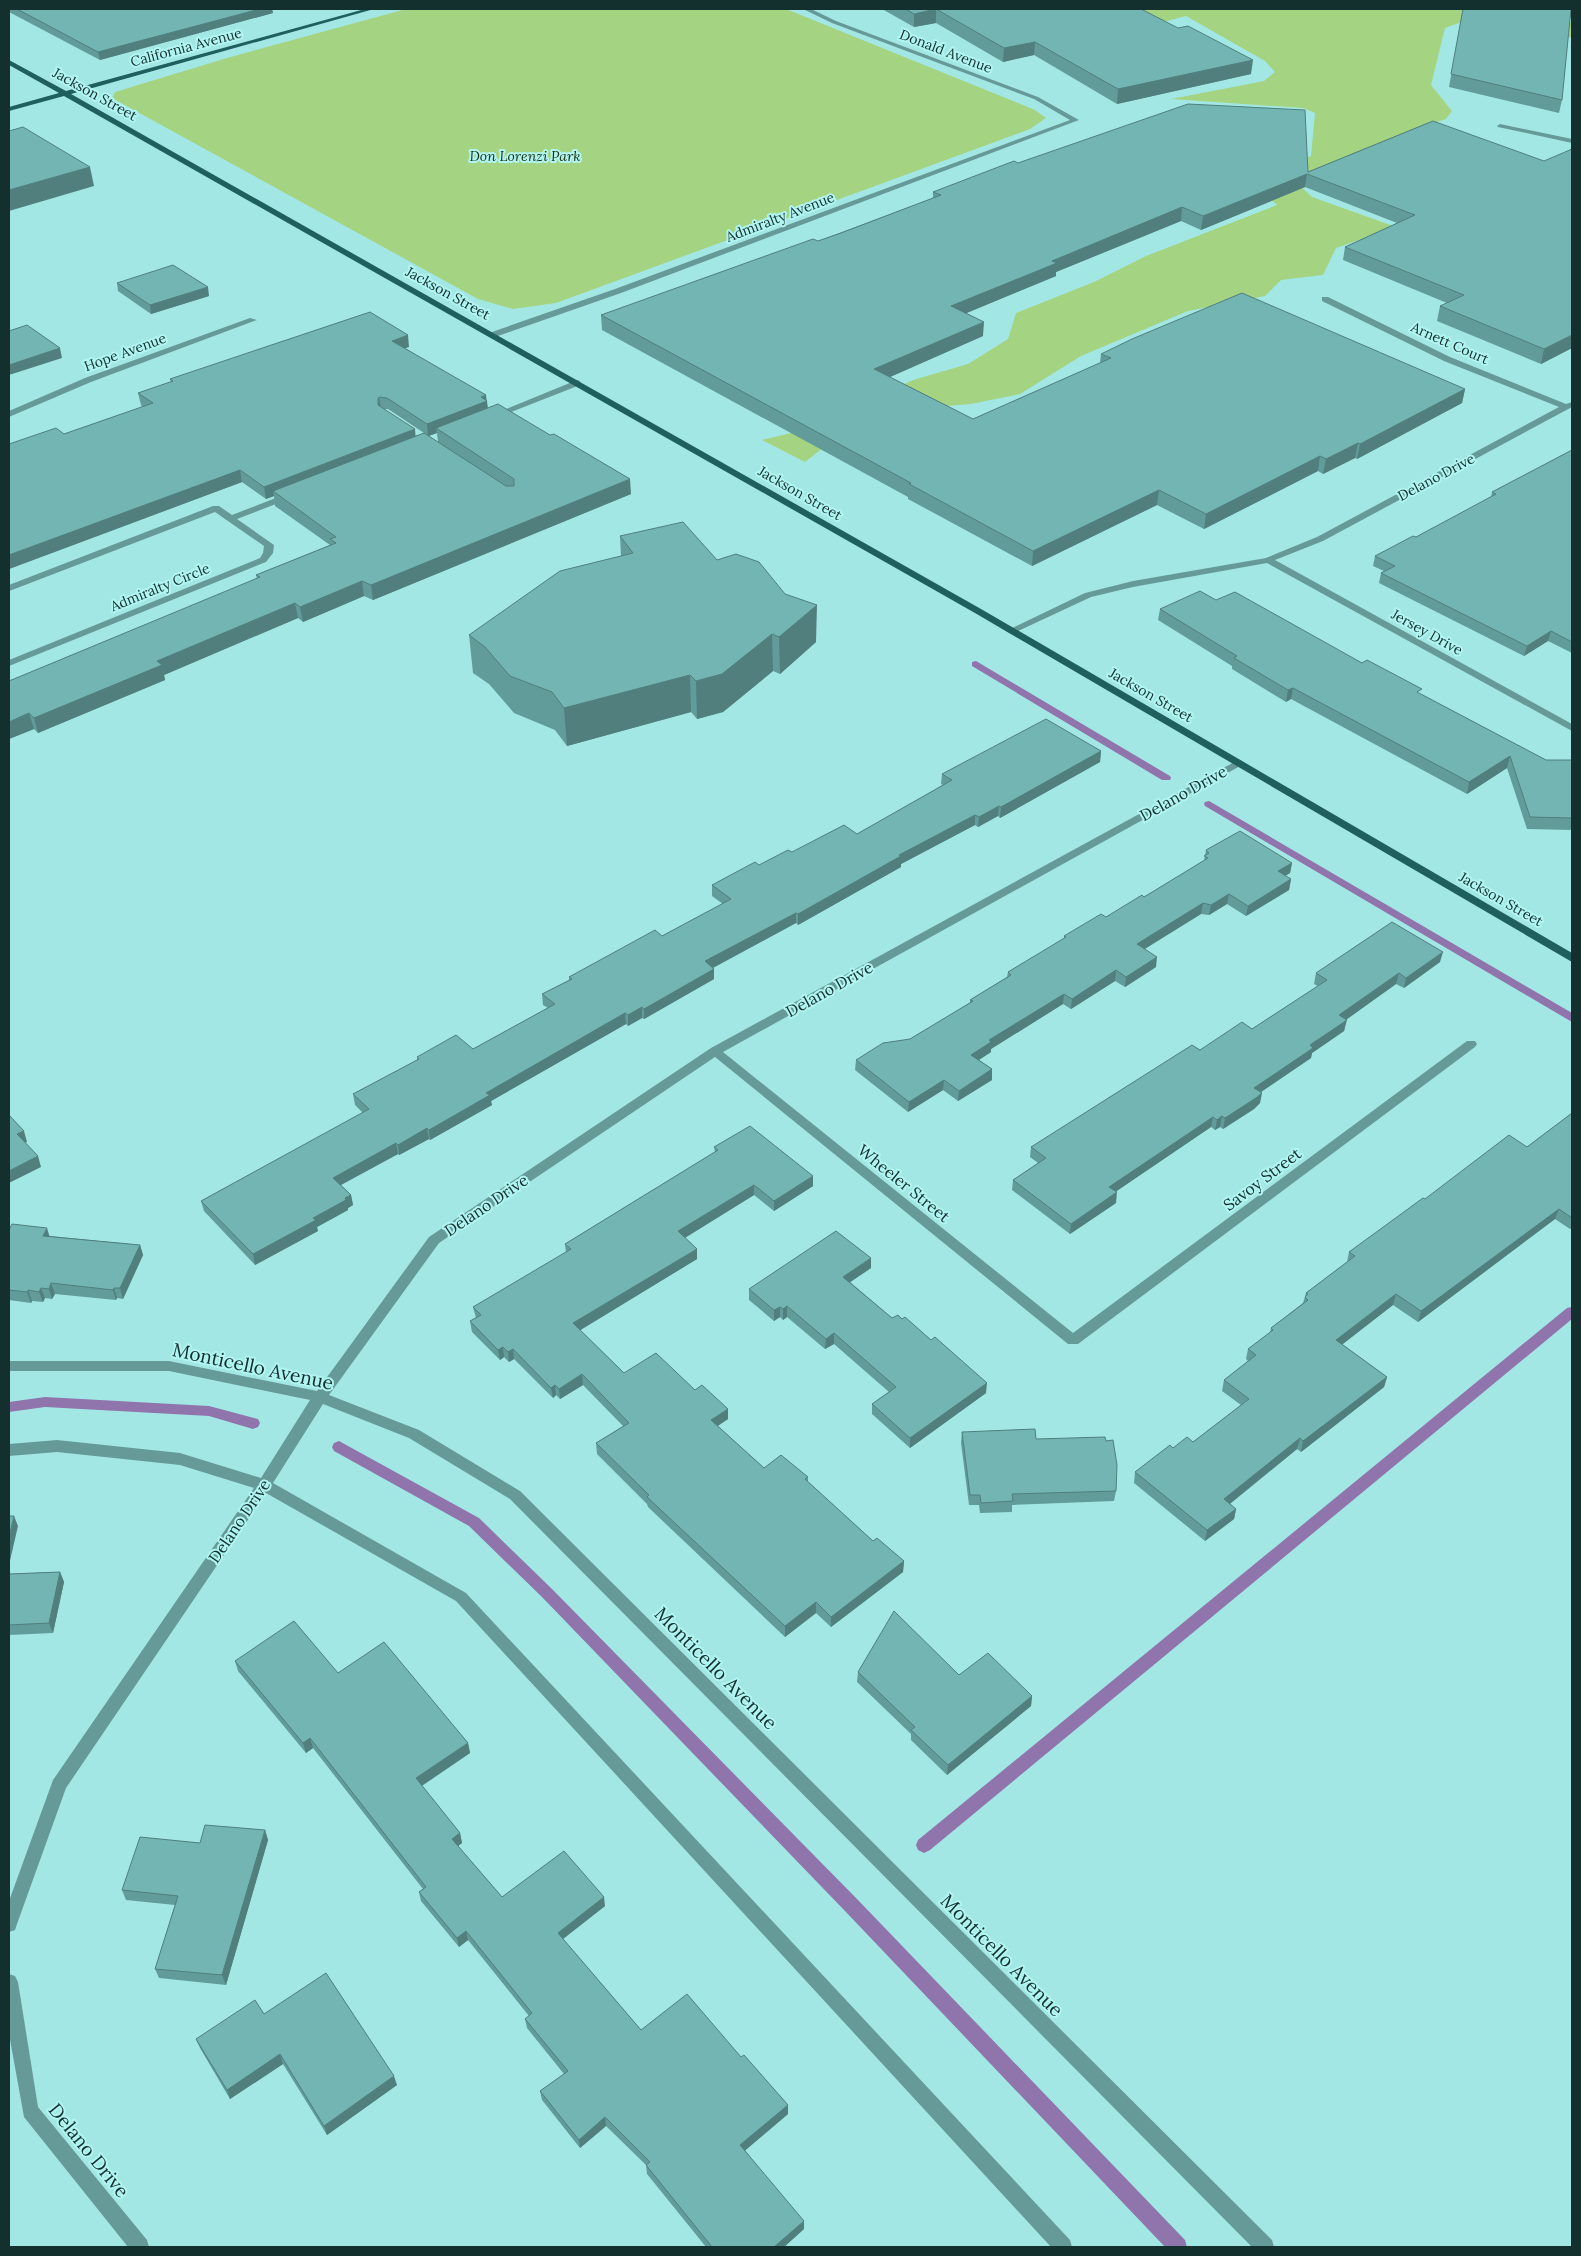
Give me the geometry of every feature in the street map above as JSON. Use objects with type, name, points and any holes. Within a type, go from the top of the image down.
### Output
[{"type":"main road","name":"California Avenue","points":[[9,109],[371,9]]},
{"type":"main road","name":"Jackson Street","points":[[9,62],[1012,630],[1572,958]]},
{"type":"street","name":"Donald Avenue","points":[[806,9],[853,29],[1036,98],[1076,120]]},
{"type":"street","name":"Admiralty Avenue","points":[[492,335],[618,291],[1076,120]]},
{"type":"street","points":[[1500,126],[1572,141]]},
{"type":"street","name":"Arnett Court","points":[[1325,299],[1448,359],[1569,405]]},
{"type":"street","name":"Hope Avenue","points":[[9,414],[88,380],[253,320]]},
{"type":"street","points":[[483,420],[577,383]]},
{"type":"street","name":"Delano Drive","points":[[1012,630],[1088,595],[1133,584],[1268,560],[1320,539],[1569,405]]},
{"type":"street","points":[[230,518],[304,490]]},
{"type":"street","name":"Admiralty Circle","points":[[9,588],[216,508],[269,545],[268,553],[263,560],[9,663]]},
{"type":"street","name":"Jersey Drive","points":[[1268,560],[1572,728]]},
{"type":"street","name":"Delano Drive","points":[[9,1924],[59,1785],[264,1485],[320,1397],[434,1240],[715,1052],[1238,763]]},
{"type":"street","name":"Savoy Street","points":[[1073,1340],[1471,1044]]},
{"type":"street","name":"Wheeler Street","points":[[715,1052],[1073,1340]]},
{"type":"street","name":"Monticello Avenue","points":[[9,1366],[170,1366],[320,1397],[414,1434],[515,1494],[1265,2247]]},
{"type":"street","points":[[9,1450],[57,1446],[180,1459],[264,1485],[462,1596],[1063,2247]]},
{"type":"street","name":"Delano Drive","points":[[9,1982],[30,2111],[140,2247]]},
{"type":"green space","name":"Don Lorenzi Park","points":[[406,9],[786,9],[1035,110],[1046,118],[1030,129],[556,303],[513,309],[478,299],[112,98],[115,92],[227,58]]},
{"type":"green space","points":[[1132,9],[1476,9],[1572,22],[1572,38],[1554,32],[1459,23],[1445,28],[1431,85],[1452,111],[1446,119],[1419,128],[1297,183],[1312,197],[1396,227],[1336,248],[1323,275],[1281,280],[1265,296],[1188,311],[1081,356],[1020,394],[971,404],[912,409],[848,428],[805,462],[762,440],[808,429],[913,380],[968,364],[1008,339],[1016,313],[1094,282],[1146,256],[1277,205],[1264,193],[1300,160],[1311,156],[1315,113],[1303,108],[1171,99],[1264,81],[1275,72],[1265,61],[1186,16],[1163,22]]},
{"type":"building","points":[[17,9],[260,9],[98,52]]},
{"type":"building","points":[[906,9],[936,9],[914,14]]},
{"type":"building","points":[[936,9],[1141,9],[1178,28],[1188,26],[1253,60],[1118,89],[1035,42],[1004,48]]},
{"type":"building","points":[[1463,9],[1571,9],[1562,100],[1451,74]]},
{"type":"building","points":[[1188,104],[1305,110],[1308,172],[1433,121],[1544,161],[1572,149],[1572,335],[1544,349],[1440,306],[1464,295],[1345,247],[1415,215],[1307,174],[1203,216],[1182,207],[1052,261],[1057,263],[951,306],[984,322],[874,369],[973,419],[1111,358],[1101,354],[1132,339],[1242,293],[1465,389],[1360,444],[1358,443],[1326,459],[1320,456],[1206,514],[1159,490],[1033,551],[601,315],[813,239],[818,241],[841,233],[941,195],[933,192],[1014,161],[1018,163]]},
{"type":"building","points":[[23,127],[90,167],[9,190],[9,131]]},
{"type":"building","points":[[173,265],[208,287],[150,305],[117,283]]},
{"type":"building","points":[[370,312],[408,335],[392,341],[486,395],[481,397],[487,401],[427,424],[387,398],[379,397],[378,405],[415,429],[264,487],[240,470],[9,555],[9,444],[56,428],[64,434],[153,403],[138,393],[173,381],[170,379]]},
{"type":"building","points":[[27,325],[60,348],[9,365],[9,331]]},
{"type":"building","points":[[498,404],[550,435],[554,434],[630,479],[371,585],[362,581],[300,607],[295,603],[157,661],[162,665],[34,718],[29,713],[9,722],[9,681],[260,577],[256,575],[336,543],[330,539],[336,537],[273,491],[424,433],[506,486],[514,486],[514,479],[436,428]]},
{"type":"building","points":[[1572,450],[1572,642],[1551,631],[1527,646],[1381,573],[1395,566],[1375,556],[1413,536],[1416,537],[1496,494],[1492,492]]},
{"type":"building","points":[[683,522],[717,560],[736,554],[759,562],[785,594],[817,605],[779,637],[772,634],[722,674],[696,681],[690,675],[564,708],[552,692],[510,676],[485,647],[469,635],[560,571],[633,553],[620,536]]},
{"type":"building","points":[[1200,591],[1216,600],[1235,592],[1362,663],[1367,660],[1422,689],[1417,692],[1546,760],[1572,760],[1572,818],[1530,817],[1510,756],[1469,782],[1293,688],[1288,690],[1234,658],[1237,656],[1160,609]]},
{"type":"building","points":[[1046,719],[1101,751],[1001,807],[999,806],[979,817],[975,815],[899,855],[901,856],[798,914],[796,913],[705,961],[714,969],[644,1009],[642,1007],[628,1015],[625,1013],[486,1093],[490,1095],[429,1130],[427,1128],[398,1145],[396,1143],[333,1178],[351,1195],[345,1198],[346,1200],[313,1218],[316,1220],[253,1254],[201,1201],[369,1109],[353,1094],[419,1059],[417,1057],[456,1035],[473,1049],[555,1004],[542,994],[572,979],[569,977],[655,930],[662,936],[731,899],[712,885],[755,862],[759,865],[788,850],[792,852],[844,825],[857,834],[952,780],[942,774]]},
{"type":"building","points":[[1240,831],[1292,863],[1278,871],[1291,879],[1248,906],[1229,894],[1211,905],[1203,903],[1137,944],[1157,957],[1126,977],[1116,970],[1072,999],[1064,994],[989,1040],[991,1042],[971,1055],[992,1069],[959,1091],[944,1080],[909,1102],[856,1060],[883,1043],[910,1039],[973,1001],[970,1000],[1011,975],[1008,972],[1066,937],[1064,936],[1101,914],[1106,917],[1142,895],[1144,897],[1208,858],[1204,856],[1209,853],[1206,850]]},
{"type":"building","points":[[1392,922],[1443,952],[1406,978],[1399,973],[1339,1015],[1347,1020],[1310,1045],[1313,1048],[1254,1088],[1262,1093],[1256,1098],[1225,1118],[1222,1116],[1217,1120],[1213,1117],[1109,1187],[1117,1192],[1071,1224],[1013,1180],[1046,1158],[1031,1147],[1192,1045],[1200,1050],[1242,1022],[1252,1029],[1327,980],[1316,973]]},
{"type":"building","points":[[1572,1113],[1572,1218],[1559,1209],[1421,1311],[1396,1294],[1336,1340],[1387,1377],[1303,1441],[1300,1438],[1224,1499],[1236,1509],[1207,1530],[1135,1472],[1170,1445],[1173,1448],[1187,1437],[1193,1442],[1249,1399],[1224,1380],[1256,1355],[1248,1349],[1273,1330],[1271,1328],[1308,1300],[1305,1297],[1308,1294],[1306,1293],[1355,1256],[1349,1252],[1423,1198],[1425,1199],[1509,1135],[1527,1147]]},
{"type":"building","points":[[9,1115],[24,1131],[17,1134],[38,1156],[9,1171]]},
{"type":"building","points":[[750,1126],[813,1176],[774,1201],[754,1185],[678,1231],[697,1249],[573,1323],[624,1373],[656,1353],[695,1390],[702,1385],[728,1409],[711,1420],[764,1468],[781,1455],[808,1477],[805,1479],[873,1541],[877,1538],[904,1561],[831,1617],[816,1602],[785,1626],[647,1497],[649,1495],[596,1443],[629,1423],[582,1374],[559,1389],[555,1385],[551,1388],[513,1349],[508,1352],[503,1347],[498,1350],[470,1321],[481,1315],[473,1307],[571,1249],[565,1244],[718,1150],[714,1147]]},
{"type":"building","points":[[12,1224],[47,1228],[43,1236],[140,1245],[120,1288],[114,1288],[113,1290],[51,1283],[49,1289],[41,1288],[39,1292],[9,1290],[9,1230]]},
{"type":"building","points":[[836,1231],[871,1258],[843,1277],[892,1318],[898,1315],[902,1319],[905,1317],[931,1340],[935,1337],[987,1383],[910,1438],[872,1404],[896,1387],[834,1333],[826,1339],[787,1306],[783,1309],[780,1307],[774,1310],[749,1289]]},
{"type":"building","points":[[1035,1429],[1036,1439],[1105,1437],[1106,1441],[1113,1440],[1117,1465],[1116,1491],[1012,1494],[1013,1501],[981,1503],[980,1495],[970,1495],[962,1432]]},
{"type":"building","points":[[9,1516],[14,1516],[9,1537]]},
{"type":"building","points":[[60,1572],[49,1623],[9,1625],[9,1574]]},
{"type":"building","points":[[894,1611],[959,1675],[988,1653],[1032,1696],[948,1765],[911,1730],[915,1727],[858,1672]]},
{"type":"building","points":[[294,1621],[338,1673],[384,1642],[468,1743],[416,1778],[460,1833],[452,1839],[502,1897],[564,1851],[604,1897],[558,1933],[641,2030],[687,1994],[741,2057],[744,2055],[788,2105],[740,2145],[804,2221],[774,2247],[712,2247],[646,2165],[650,2162],[605,2117],[579,2140],[540,2091],[568,2071],[525,2019],[532,2013],[466,1931],[457,1938],[419,1892],[426,1887],[310,1738],[303,1743],[235,1661]]},
{"type":"building","points":[[205,1825],[265,1830],[222,1975],[155,1969],[178,1896],[122,1890],[140,1837],[200,1843]]},
{"type":"building","points":[[326,1973],[394,2076],[324,2126],[280,2054],[227,2090],[196,2039],[255,2000],[264,2014]]},
{"type":"waterway","points":[[976,664],[1166,778]]},
{"type":"waterway","points":[[1209,804],[1572,1018]]},
{"type":"waterway","points":[[924,1845],[1572,1312]]},
{"type":"waterway","points":[[9,1407],[45,1402],[209,1411],[253,1423]]},
{"type":"waterway","points":[[339,1447],[474,1522],[547,1593],[851,1905],[1178,2247]]}]
